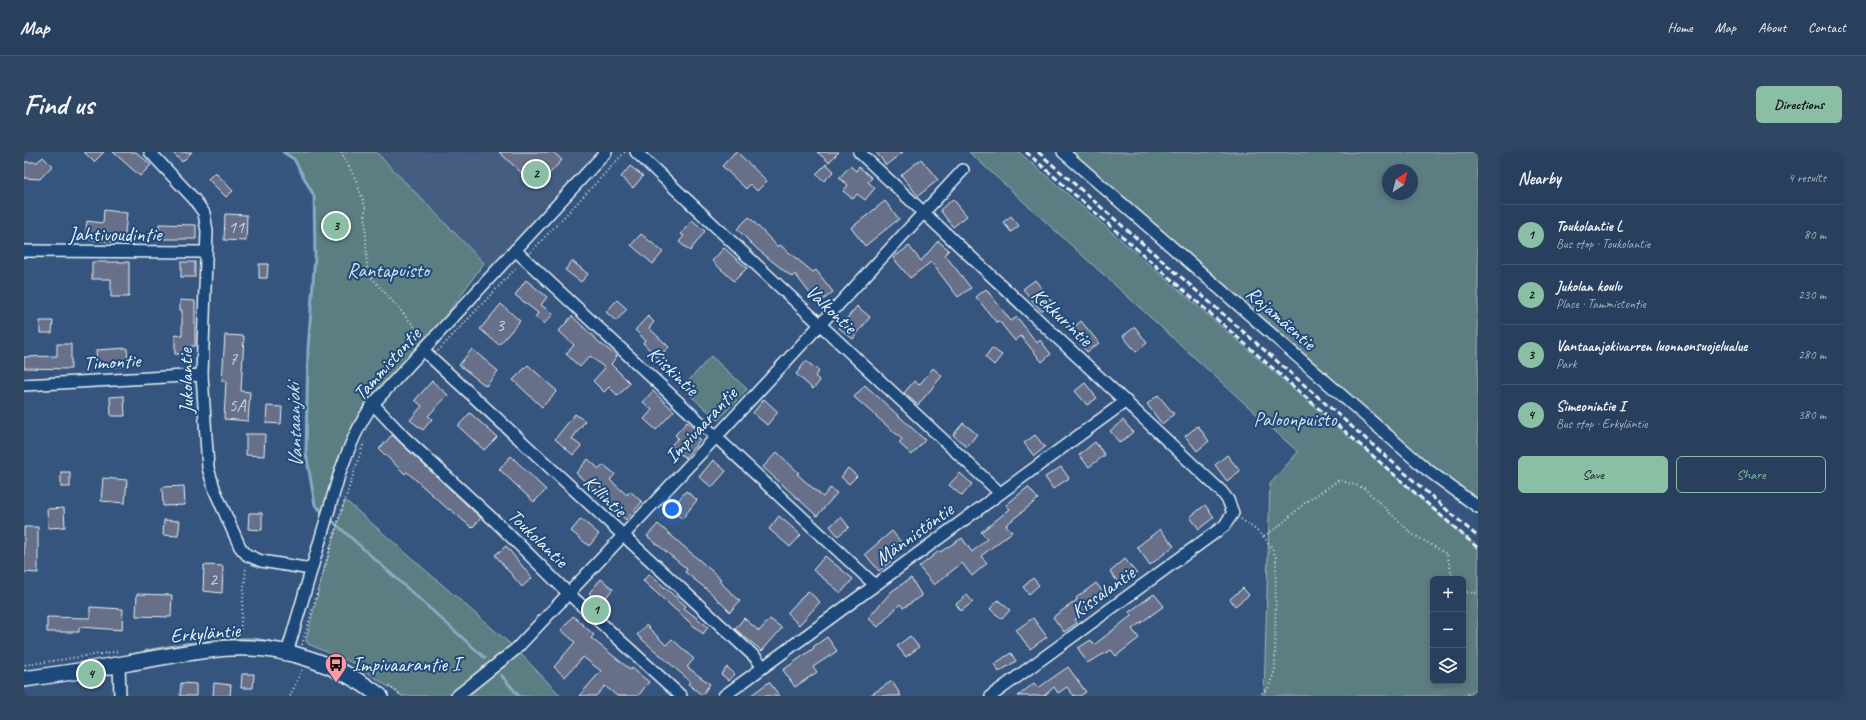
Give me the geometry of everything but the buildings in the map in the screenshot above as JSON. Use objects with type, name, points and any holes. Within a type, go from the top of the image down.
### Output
[{"type":"street","name":"Jukolantie","points":[[150,152],[194,199],[204,213],[207,231],[205,252],[202,375],[208,468],[215,492],[240,547],[248,555]]},
{"type":"street","name":"Tammistontie","points":[[287,653],[329,509],[350,444],[373,404],[606,152]]},
{"type":"street","name":"Valkontie","points":[[636,152],[1000,493]]},
{"type":"street","name":"Kekkurintie","points":[[859,152],[1221,491],[1228,500],[1233,513]]},
{"type":"street","name":"Rajamäentie","points":[[1063,152],[1425,468],[1478,507]]},
{"type":"street","name":"Impivaarantie","points":[[457,696],[516,649],[717,436],[963,170]]},
{"type":"street","name":"Kiiskintie","points":[[515,250],[717,436],[875,585]]},
{"type":"street","name":"Jahtivoudintie","points":[[24,251],[205,252]]},
{"type":"street","name":"Killintie","points":[[426,347],[432,358],[622,536],[756,658],[763,667]]},
{"type":"street","name":"Timontie","points":[[24,385],[202,375]]},
{"type":"street","name":"Männistöntie","points":[[724,696],[1126,401]]},
{"type":"street","name":"Toukolantie","points":[[373,404],[405,438],[496,522],[568,593],[681,696]]},
{"type":"street","name":"Kissalantie","points":[[991,696],[1224,526],[1233,513]]},
{"type":"street","points":[[248,555],[261,561],[311,569]]},
{"type":"street","name":"Erkyläntie","points":[[24,679],[195,651],[232,648],[258,649],[287,653],[304,652],[367,686],[380,696]]},
{"type":"street","points":[[120,664],[120,696]]},
{"type":"path","points":[[340,152],[356,180],[365,206],[367,268],[370,276],[426,347]]},
{"type":"path","points":[[432,358],[625,152]]},
{"type":"path","points":[[290,696],[304,652],[339,518],[366,439]]},
{"type":"path","points":[[1264,536],[1278,527],[1306,502],[1339,480],[1364,488],[1412,534],[1447,554],[1452,576]]},
{"type":"path","points":[[1233,513],[1264,536],[1273,548],[1276,558],[1275,670],[1268,688],[1259,696]]},
{"type":"path","points":[[240,634],[248,555]]},
{"type":"path","points":[[1466,592],[1478,593]]},
{"type":"path","points":[[1464,696],[1478,689]]},
{"type":"shaded area","points":[[376,152],[606,152],[494,274]]},
{"type":"green space","name":"Rantapuisto","points":[[283,152],[376,152],[484,263],[429,339],[366,407],[340,472],[334,515],[315,505],[306,453],[308,349],[315,256],[314,196],[294,159]]},
{"type":"green space","name":"Paloonpuisto","points":[[969,152],[1019,152],[1478,548],[1478,696],[1264,696],[1270,484],[1298,452]]},
{"type":"green space","points":[[1063,152],[1478,152],[1478,507]]},
{"type":"green space","points":[[711,356],[747,389],[718,420],[682,388]]},
{"type":"green space","points":[[345,500],[516,649],[561,696],[402,696],[355,664],[308,644],[306,640],[325,566]]},
{"type":"green space","points":[[232,638],[254,638],[281,643],[274,647],[147,654],[146,650],[185,643]]},
{"type":"waterway","name":"Vantaanjoki","points":[[283,152],[294,159],[314,196],[315,256],[308,349],[306,453],[315,505],[324,514]]},
{"type":"waterway","name":"Vantaanjoki","points":[[329,518],[485,658]]},
{"type":"waterway","name":"Vantaanjoki","points":[[501,675],[519,696]]},
{"type":"railway","points":[[1026,152],[1478,548]]},
{"type":"railway","points":[[1038,152],[1478,537]]},
{"type":"place","name":"Jukolan koulu","points":[[536,174]]},
{"type":"place","name":"Vantaanjokivarren luonnonsuojelualue","points":[[336,226]]},
{"type":"place","name":"Toukolantie L","points":[[596,610]]},
{"type":"place","name":"Simeonintie I","points":[[91,674]]},
{"type":"place","name":"Impivaarantie I","points":[[336,684]]}]
